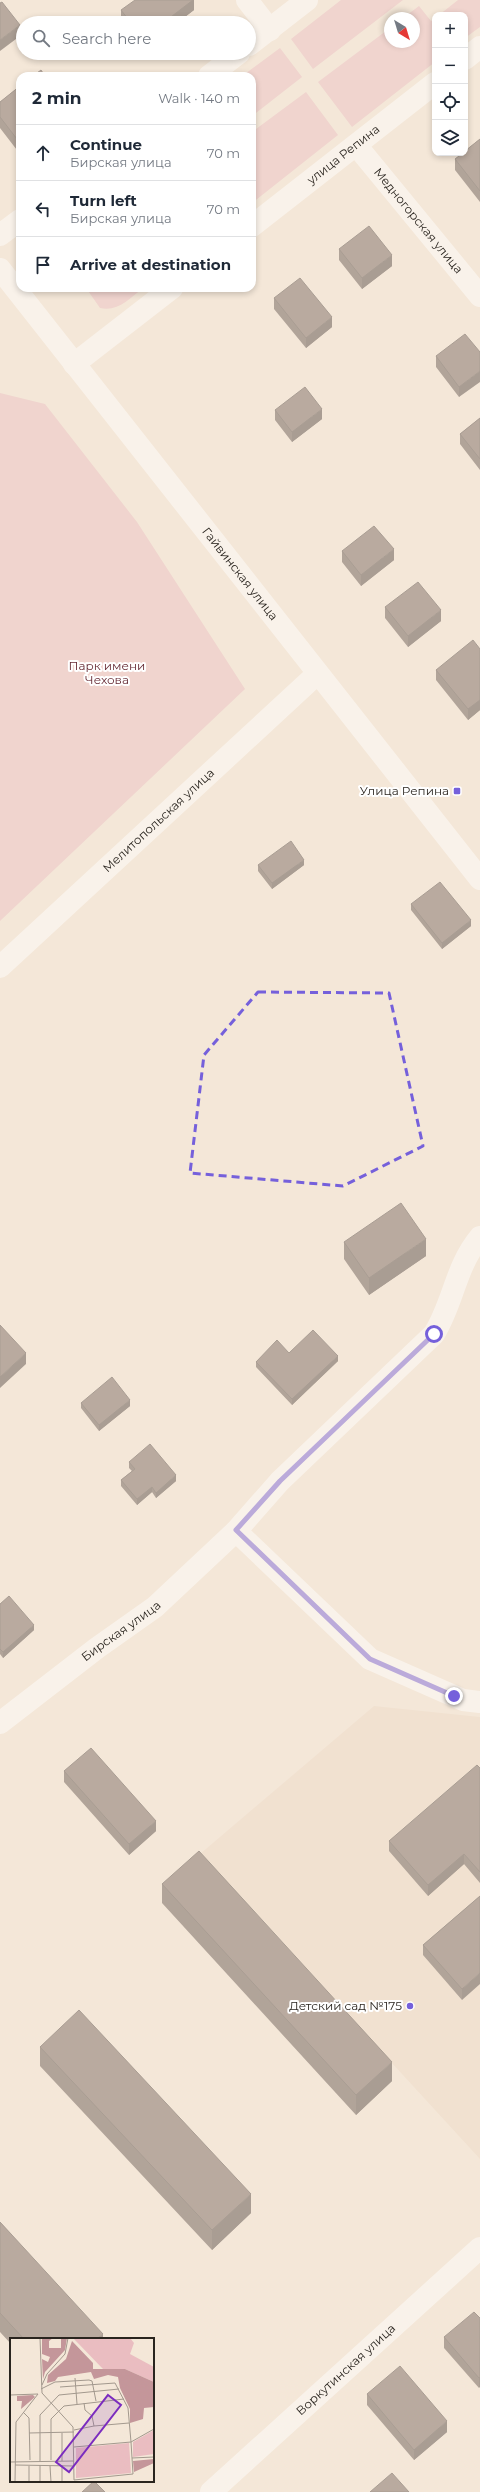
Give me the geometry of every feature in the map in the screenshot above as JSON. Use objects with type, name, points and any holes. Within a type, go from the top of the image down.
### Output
[{"type":"street","points":[[247,0],[270,30]]},
{"type":"street","points":[[256,40],[307,0]]},
{"type":"street","points":[[468,57],[480,48]]},
{"type":"street","points":[[214,72],[230,60]]},
{"type":"street","name":"улица Репина","points":[[256,223],[434,84]]},
{"type":"street","name":"Медногорская улица","points":[[356,144],[480,296]]},
{"type":"street","points":[[0,235],[16,223]]},
{"type":"street","name":"Гайвинская улица","points":[[0,269],[16,290]]},
{"type":"street","name":"Гайвинская улица","points":[[18,292],[317,674],[480,879]]},
{"type":"street","points":[[74,364],[167,292]]},
{"type":"street","name":"Мелитопольская улица","points":[[0,967],[317,674]]},
{"type":"street","name":"Бирская улица","points":[[0,1723],[97,1648],[155,1607],[236,1530],[280,1481],[434,1334],[445,1316],[464,1259],[480,1237]]},
{"type":"street","points":[[236,1530],[370,1659],[463,1700],[480,1702]]},
{"type":"street","name":"Воркутинская улица","points":[[211,2492],[480,2248]]},
{"type":"highlighted area","points":[[258,992],[389,993],[423,1146],[343,1186],[190,1173],[204,1055]]},
{"type":"shaded area","name":"Детский сад №175","points":[[374,1706],[480,1717],[480,2159],[200,1854]]},
{"type":"green space","points":[[341,0],[403,0],[387,12],[384,12],[384,15],[313,69],[291,39]]},
{"type":"green space","points":[[458,0],[480,0],[480,27],[468,36],[468,12],[443,12]]},
{"type":"green space","points":[[419,6],[431,21],[432,20],[432,64],[352,127],[318,82],[384,32],[384,48],[420,48],[420,12],[411,12]]},
{"type":"green space","points":[[280,48],[302,77],[256,113],[256,72],[247,72]]},
{"type":"green space","points":[[306,92],[338,135],[256,200],[256,129]]},
{"type":"green space","points":[[89,292],[138,292],[123,304],[112,308],[100,308]]},
{"type":"green space","name":"Парк имени Чехова","points":[[0,393],[45,404],[137,522],[245,689],[0,921]]},
{"type":"building","points":[[135,0],[193,0],[172,16],[126,16],[121,10]]},
{"type":"building","points":[[2,2],[16,20],[16,28],[0,40],[0,3]]},
{"type":"building","points":[[16,89],[16,138],[0,117],[0,102]]},
{"type":"building","points":[[480,139],[480,191],[455,159],[459,156],[468,156],[468,149]]},
{"type":"building","points":[[369,226],[392,255],[362,278],[339,249]]},
{"type":"building","points":[[300,278],[332,317],[306,338],[274,298]]},
{"type":"building","points":[[465,334],[480,352],[480,371],[459,387],[436,356]]},
{"type":"building","points":[[305,387],[322,409],[292,432],[275,410]]},
{"type":"building","points":[[480,418],[480,459],[460,434]]},
{"type":"building","points":[[374,526],[394,549],[361,575],[342,551]]},
{"type":"building","points":[[418,582],[441,610],[408,636],[385,607]]},
{"type":"building","points":[[473,640],[480,649],[480,700],[468,709],[436,670]]},
{"type":"building","points":[[291,841],[304,860],[272,883],[258,865]]},
{"type":"building","points":[[440,882],[471,920],[442,943],[411,904]]},
{"type":"building","points":[[401,1203],[426,1239],[369,1278],[344,1242]]},
{"type":"building","points":[[0,1325],[26,1353],[0,1377]]},
{"type":"building","points":[[313,1330],[338,1356],[292,1399],[256,1362],[277,1340],[289,1353]]},
{"type":"building","points":[[112,1377],[130,1400],[99,1425],[81,1403]]},
{"type":"building","points":[[150,1444],[176,1475],[156,1493],[152,1487],[137,1499],[121,1480],[135,1469],[129,1462]]},
{"type":"building","points":[[9,1596],[34,1625],[3,1652],[0,1649],[0,1604]]},
{"type":"building","points":[[91,1748],[156,1821],[129,1844],[64,1771]]},
{"type":"building","points":[[477,1765],[480,1768],[480,1872],[464,1854],[428,1885],[389,1841]]},
{"type":"building","points":[[199,1851],[392,2062],[356,2095],[162,1884]]},
{"type":"building","points":[[480,1896],[480,1973],[462,1989],[423,1945]]},
{"type":"building","points":[[79,2010],[251,2194],[212,2230],[40,2047]]},
{"type":"building","points":[[0,2222],[103,2334],[98,2338],[23,2338],[0,2313]]},
{"type":"building","points":[[474,2312],[480,2318],[479,2378],[444,2337]]},
{"type":"building","points":[[400,2366],[447,2421],[414,2450],[367,2394]]},
{"type":"building","points":[[392,2473],[409,2492],[370,2492]]},
{"type":"building","points":[[93,2482],[95,2482],[105,2492],[82,2492]]},
{"type":"place","name":"Улица Репина","points":[[457,791]]},
{"type":"place","name":"Детский сад №175","points":[[410,2006]]},
{"type":"route","points":[[434,1334],[280,1481],[236,1530],[370,1659],[454,1696]]}]
